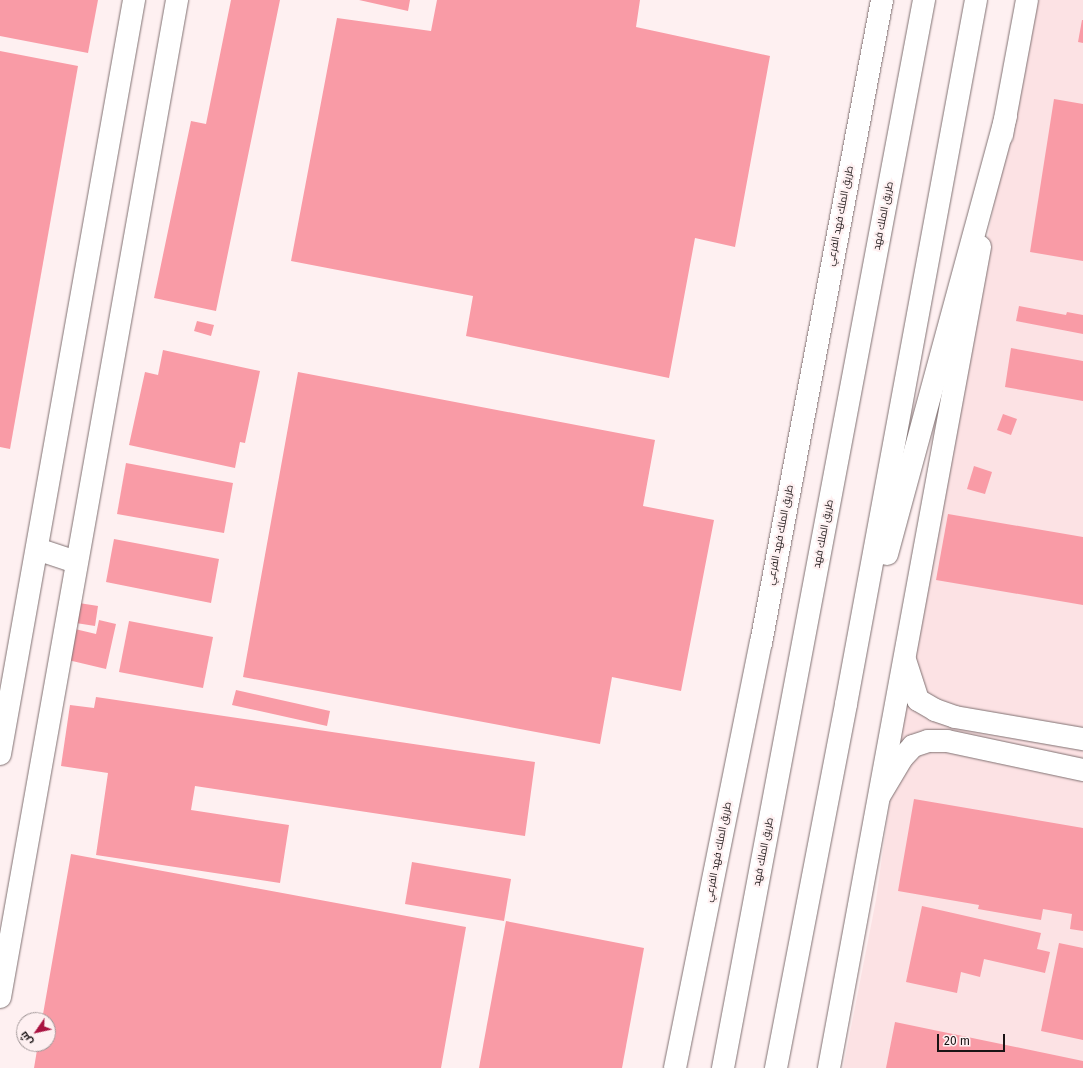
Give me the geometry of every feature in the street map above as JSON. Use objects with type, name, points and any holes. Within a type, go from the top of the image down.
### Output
[{"type":"main road","points":[[0,754],[134,0]]},
{"type":"main road","points":[[0,997],[76,562],[177,0]]},
{"type":"main road","name":"طريق الملك فهد الفرعي","points":[[675,1068],[761,643],[882,0]]},
{"type":"main road","name":"طريق الملك فهد","points":[[723,1068],[924,0]]},
{"type":"main road","points":[[776,1068],[846,704],[976,0]]},
{"type":"main road","points":[[829,1068],[877,799],[905,660],[973,279],[1006,116],[1027,0]]},
{"type":"main road","points":[[846,704],[1006,116]]},
{"type":"main road","points":[[37,549],[76,562]]},
{"type":"main road","points":[[905,660],[918,700],[935,710],[955,717],[1083,739]]},
{"type":"main road","points":[[877,799],[902,758],[913,746],[928,741],[947,741],[1083,770]]},
{"type":"shaded area","points":[[1031,0],[1083,0],[1083,1068],[843,1068],[876,900],[904,698]]},
{"type":"building","points":[[0,0],[98,0],[88,53],[0,36]]},
{"type":"building","points":[[231,0],[280,0],[216,311],[154,298],[191,121],[206,124]]},
{"type":"building","points":[[359,0],[410,0],[408,11]]},
{"type":"building","points":[[437,0],[640,0],[636,27],[770,56],[735,247],[695,238],[669,378],[466,336],[473,296],[291,261],[337,18],[431,31]]},
{"type":"building","points":[[1083,20],[1083,43],[1078,42]]},
{"type":"building","points":[[0,51],[78,66],[10,449],[0,447]]},
{"type":"building","points":[[1054,99],[1083,104],[1083,261],[1030,252]]},
{"type":"building","points":[[1019,306],[1066,315],[1067,312],[1083,315],[1083,334],[1016,321]]},
{"type":"building","points":[[197,321],[214,325],[211,336],[194,331]]},
{"type":"building","points":[[1011,348],[1083,361],[1083,401],[1005,387]]},
{"type":"building","points":[[163,350],[260,371],[245,443],[240,442],[235,468],[129,445],[145,372],[158,375]]},
{"type":"building","points":[[298,372],[655,440],[643,506],[714,520],[681,691],[612,677],[600,744],[243,677]]},
{"type":"building","points":[[1003,414],[1017,419],[1011,435],[997,430]]},
{"type":"building","points":[[126,463],[233,483],[224,533],[117,514]]},
{"type":"building","points":[[974,466],[992,472],[985,494],[967,489]]},
{"type":"building","points":[[948,514],[1083,537],[1083,605],[936,580]]},
{"type":"building","points":[[114,539],[219,559],[211,603],[106,582]]},
{"type":"building","points":[[79,603],[98,606],[95,626],[76,623]]},
{"type":"building","points":[[99,620],[116,624],[106,669],[68,660],[75,629],[96,634]]},
{"type":"building","points":[[129,621],[213,637],[203,688],[119,672]]},
{"type":"building","points":[[236,690],[330,711],[327,726],[232,705]]},
{"type":"building","points":[[96,697],[535,762],[525,836],[195,786],[191,810],[289,825],[280,883],[96,855],[108,773],[61,766],[70,705],[94,708]]},
{"type":"building","points":[[914,799],[1083,828],[1083,931],[1070,929],[1072,914],[1043,909],[1041,920],[978,909],[979,905],[898,891]]},
{"type":"building","points":[[71,854],[466,927],[441,1068],[34,1068],[37,1052],[56,1052],[56,1012],[43,1012]]},
{"type":"building","points":[[412,862],[511,879],[504,921],[405,904]]},
{"type":"building","points":[[922,906],[1041,933],[1037,949],[1050,952],[1045,973],[984,959],[980,977],[961,972],[957,993],[906,982]]},
{"type":"building","points":[[506,921],[644,948],[622,1068],[479,1068]]},
{"type":"building","points":[[1059,943],[1083,948],[1083,1040],[1041,1031]]},
{"type":"building","points":[[895,1022],[1083,1061],[1083,1068],[886,1068]]}]
